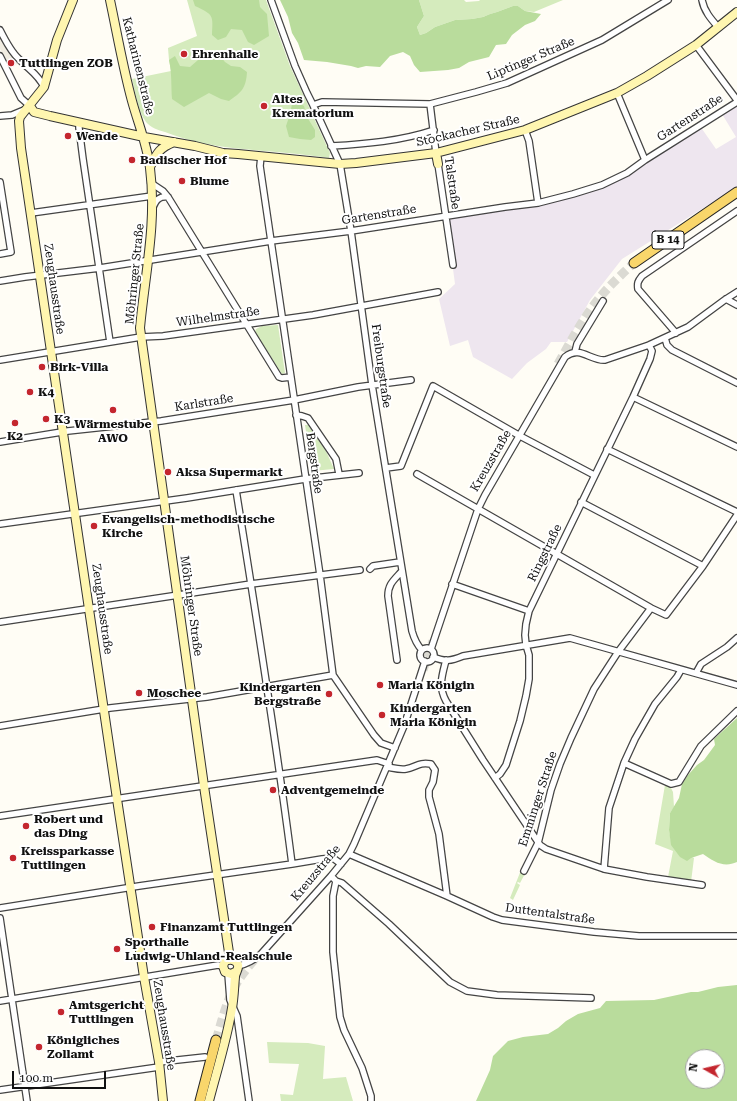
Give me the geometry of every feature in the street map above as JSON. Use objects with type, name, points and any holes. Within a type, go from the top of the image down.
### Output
[{"type":"main road","name":"B 14","points":[[634,263],[737,192]]},
{"type":"main road","points":[[200,1101],[216,1040]]},
{"type":"street","points":[[0,116],[12,116],[29,108],[44,87],[57,40],[73,0]]},
{"type":"street","name":"Katharinenstraße","points":[[110,0],[132,101],[144,137]]},
{"type":"street","points":[[270,0],[295,66],[340,164]]},
{"type":"street","name":"Liptinger Straße","points":[[313,105],[322,102],[430,104],[476,92],[506,83],[602,40],[668,0]]},
{"type":"street","points":[[702,0],[703,6],[718,27]]},
{"type":"street","name":"Stockacher Straße","points":[[29,108],[34,112],[79,123],[223,153],[340,164],[436,153],[525,130],[617,93],[696,45],[737,12]]},
{"type":"street","points":[[0,30],[17,58],[40,79],[44,87]]},
{"type":"street","points":[[696,45],[737,101]]},
{"type":"street","points":[[0,56],[21,98],[29,108]]},
{"type":"street","points":[[617,93],[645,160]]},
{"type":"street","name":"Gartenstraße","points":[[0,281],[100,268],[271,241],[351,231],[538,202],[573,194],[602,185],[627,173],[737,101]]},
{"type":"street","name":"Talstraße","points":[[430,104],[453,265]]},
{"type":"street","name":"Zeughausstraße","points":[[29,108],[20,117],[19,121],[21,148],[117,799],[159,1064],[163,1101]]},
{"type":"street","points":[[79,123],[110,342]]},
{"type":"street","name":"Stockacher Straße","points":[[331,146],[369,144],[422,134],[434,130]]},
{"type":"street","points":[[525,130],[529,141],[538,202]]},
{"type":"street","name":"Möhringer Straße","points":[[144,137],[150,167],[152,226],[140,328],[204,786],[230,959]]},
{"type":"street","points":[[150,167],[162,148],[174,142]]},
{"type":"street","name":"Bergstraße","points":[[261,156],[260,166],[320,575],[333,675],[374,735],[381,743],[395,748]]},
{"type":"street","name":"Freiburgstraße","points":[[340,164],[362,306],[372,385],[400,562],[412,631],[422,650]]},
{"type":"street","points":[[151,183],[163,191],[168,198],[279,377],[291,377]]},
{"type":"street","points":[[0,184],[11,252],[0,254]]},
{"type":"street","points":[[31,213],[152,196]]},
{"type":"street","points":[[152,209],[157,200],[163,197],[168,198]]},
{"type":"street","points":[[676,333],[638,289],[638,280],[737,211]]},
{"type":"street","name":"Wilhelmstraße","points":[[0,360],[142,337],[163,336],[313,315],[438,292]]},
{"type":"street","points":[[575,352],[579,352],[600,360],[605,360],[649,345],[688,327],[737,292]]},
{"type":"street","points":[[726,299],[737,305]]},
{"type":"street","name":"Kreuzstraße","points":[[431,649],[478,509],[565,357],[575,352],[577,344],[603,301]]},
{"type":"street","points":[[665,338],[667,345],[672,350],[737,383]]},
{"type":"street","name":"Ringstraße","points":[[495,778],[500,774],[506,765],[520,721],[529,679],[529,655],[525,635],[529,611],[633,397],[650,359],[652,351],[649,345]]},
{"type":"street","name":"Karlstraße","points":[[0,442],[63,432],[153,422],[294,400],[372,385],[411,380]]},
{"type":"street","points":[[386,468],[401,466],[433,386],[520,436],[594,475]]},
{"type":"street","points":[[633,397],[737,447]]},
{"type":"street","points":[[296,415],[308,418],[336,459],[340,474]]},
{"type":"street","points":[[607,449],[737,512]]},
{"type":"street","points":[[0,524],[340,474],[359,473]]},
{"type":"street","points":[[417,474],[651,608],[666,615],[703,566],[737,515]]},
{"type":"street","points":[[236,490],[268,687],[292,864]]},
{"type":"street","points":[[581,502],[703,566]]},
{"type":"street","points":[[370,569],[373,566],[400,562]]},
{"type":"street","points":[[0,622],[251,584],[360,570]]},
{"type":"street","points":[[397,660],[388,590],[390,583],[402,571]]},
{"type":"street","points":[[452,584],[529,611]]},
{"type":"street","name":"Emminger Straße","points":[[524,871],[538,843],[551,790],[560,764],[594,689],[618,652],[651,608]]},
{"type":"street","points":[[433,657],[454,660],[463,656],[570,638],[737,685]]},
{"type":"street","points":[[696,673],[701,664],[737,638]]},
{"type":"street","points":[[427,648],[431,649],[434,654],[433,657],[429,661],[425,661],[420,657],[420,654],[422,650],[427,648]]},
{"type":"street","points":[[446,660],[441,683],[442,694],[538,843],[546,849],[604,869],[702,885]]},
{"type":"street","name":"Kreuzstraße","points":[[234,971],[261,954],[349,854],[404,726],[424,668],[425,661]]},
{"type":"street","points":[[604,869],[609,808],[624,763],[635,739],[655,704],[678,677],[681,670]]},
{"type":"street","points":[[0,726],[104,709],[268,687],[333,675]]},
{"type":"street","points":[[624,763],[671,784],[679,782],[701,746],[737,711]]},
{"type":"street","points":[[0,816],[377,760],[399,769],[407,769],[426,763],[431,764],[435,770],[433,782],[429,790],[429,797],[439,834],[447,896]]},
{"type":"street","name":"Duttentalstraße","points":[[349,854],[493,917],[504,920],[594,932],[639,936],[737,936]]},
{"type":"street","points":[[0,908],[329,858],[333,858],[341,864]]},
{"type":"street","points":[[331,876],[336,881],[342,883],[383,919],[450,982],[467,991],[496,995],[591,998]]},
{"type":"street","points":[[336,881],[333,896],[333,952],[340,1017],[344,1030],[362,1068],[371,1096],[371,1101]]},
{"type":"street","points":[[0,918],[27,1101]]},
{"type":"street","points":[[209,1101],[232,1008],[235,960],[230,959],[225,961],[223,966],[225,972],[234,971]]},
{"type":"street","points":[[0,1001],[218,965],[223,966]]},
{"type":"street","points":[[232,1008],[237,1016],[249,1101]]},
{"type":"street","points":[[0,1090],[205,1057]]},
{"type":"shaded area","points":[[0,35],[14,61],[19,63],[13,66],[9,59],[6,61],[0,49]]},
{"type":"shaded area","points":[[734,107],[737,107],[737,187],[622,259],[590,300],[567,342],[551,342],[546,349],[527,363],[512,379],[473,357],[468,340],[450,346],[439,299],[455,284],[446,216],[538,203],[603,186],[700,126],[716,149],[736,137],[722,114]]},
{"type":"green space","points":[[187,0],[266,0],[290,66],[330,153],[329,158],[210,145],[157,130],[146,122],[139,107],[132,79],[171,71],[168,48],[197,36]]},
{"type":"green space","points":[[193,0],[259,0],[260,7],[267,14],[269,36],[254,45],[248,42],[242,30],[231,29],[226,37],[218,40],[212,35],[211,16],[195,6]]},
{"type":"green space","points":[[280,0],[419,0],[424,16],[417,27],[420,35],[435,27],[455,20],[483,17],[513,6],[518,6],[525,11],[541,14],[535,21],[525,25],[512,35],[506,44],[496,45],[489,57],[469,62],[459,68],[420,72],[414,65],[410,56],[403,52],[390,56],[380,67],[366,66],[358,68],[327,62],[304,60]]},
{"type":"green space","points":[[419,0],[464,0],[466,2],[480,0],[563,0],[534,12],[525,11],[518,6],[513,6],[483,17],[455,20],[435,27],[420,35],[417,27],[424,16]]},
{"type":"green space","points":[[175,56],[180,66],[190,67],[198,60],[220,56],[231,66],[240,67],[247,72],[246,82],[240,92],[229,101],[209,93],[184,107],[172,99],[169,60]]},
{"type":"green space","points":[[297,102],[304,106],[307,117],[315,130],[315,137],[311,140],[289,137],[286,126],[292,104]]},
{"type":"green space","points":[[278,325],[285,373],[282,374],[255,332],[256,329],[262,326]]},
{"type":"green space","points":[[305,425],[308,425],[326,451],[334,469],[312,471]]},
{"type":"green space","points":[[737,718],[737,862],[732,864],[723,864],[703,854],[687,861],[680,857],[671,845],[669,830],[670,813],[679,798],[682,784],[688,775],[704,760],[715,745],[714,739]]},
{"type":"green space","points":[[665,785],[670,786],[673,792],[674,807],[670,813],[669,830],[671,841],[682,853],[694,858],[691,882],[668,877],[673,851],[655,844]]},
{"type":"green space","points":[[521,870],[526,872],[520,883],[517,883],[520,885],[513,900],[510,898]]},
{"type":"green space","points":[[737,985],[737,1101],[476,1101],[490,1070],[493,1056],[508,1041],[523,1037],[548,1034],[578,1014],[600,1008],[606,1001],[654,1000],[691,992],[698,992],[718,987]]},
{"type":"green space","points":[[267,1042],[308,1043],[325,1046],[323,1079],[346,1077],[353,1101],[281,1101],[280,1094],[293,1095],[299,1064],[269,1063]]},
{"type":"tunnel","points":[[558,364],[578,329],[595,304],[613,283],[634,263]]},
{"type":"tunnel","points":[[423,670],[433,641]]},
{"type":"tunnel","points":[[216,1040],[232,992],[243,974],[257,957]]},
{"type":"place","name":"Ehrenhalle","points":[[184,54]]},
{"type":"place","name":"Tuttlingen ZOB","points":[[11,63]]},
{"type":"place","name":"Altes Krematorium","points":[[264,106]]},
{"type":"place","name":"Wende","points":[[68,136]]},
{"type":"place","name":"Badischer Hof","points":[[132,160]]},
{"type":"place","name":"Blume","points":[[182,181]]},
{"type":"place","name":"Birk-Villa","points":[[42,367]]},
{"type":"place","name":"K4","points":[[30,392]]},
{"type":"place","name":"Wärmestube AWO","points":[[113,410]]},
{"type":"place","name":"K3","points":[[46,419]]},
{"type":"place","name":"K2","points":[[15,423]]},
{"type":"place","name":"Aksa Supermarkt","points":[[168,472]]},
{"type":"place","name":"Evangelisch-methodistische Kirche","points":[[94,526]]},
{"type":"place","name":"Maria Königin","points":[[380,685]]},
{"type":"place","name":"Moschee","points":[[139,693]]},
{"type":"place","name":"Kindergarten Bergstraße","points":[[329,694]]},
{"type":"place","name":"Kindergarten Maria Königin","points":[[382,715]]},
{"type":"place","name":"Adventgemeinde","points":[[273,790]]},
{"type":"place","name":"Robert und das Ding","points":[[26,826]]},
{"type":"place","name":"Kreissparkasse Tuttlingen","points":[[13,858]]},
{"type":"place","name":"Finanzamt Tuttlingen","points":[[152,927]]},
{"type":"place","name":"Sporthalle Ludwig-Uhland-Realschule","points":[[117,949]]},
{"type":"place","name":"Amtsgericht Tuttlingen","points":[[61,1012]]},
{"type":"place","name":"Königliches Zollamt","points":[[39,1047]]}]
